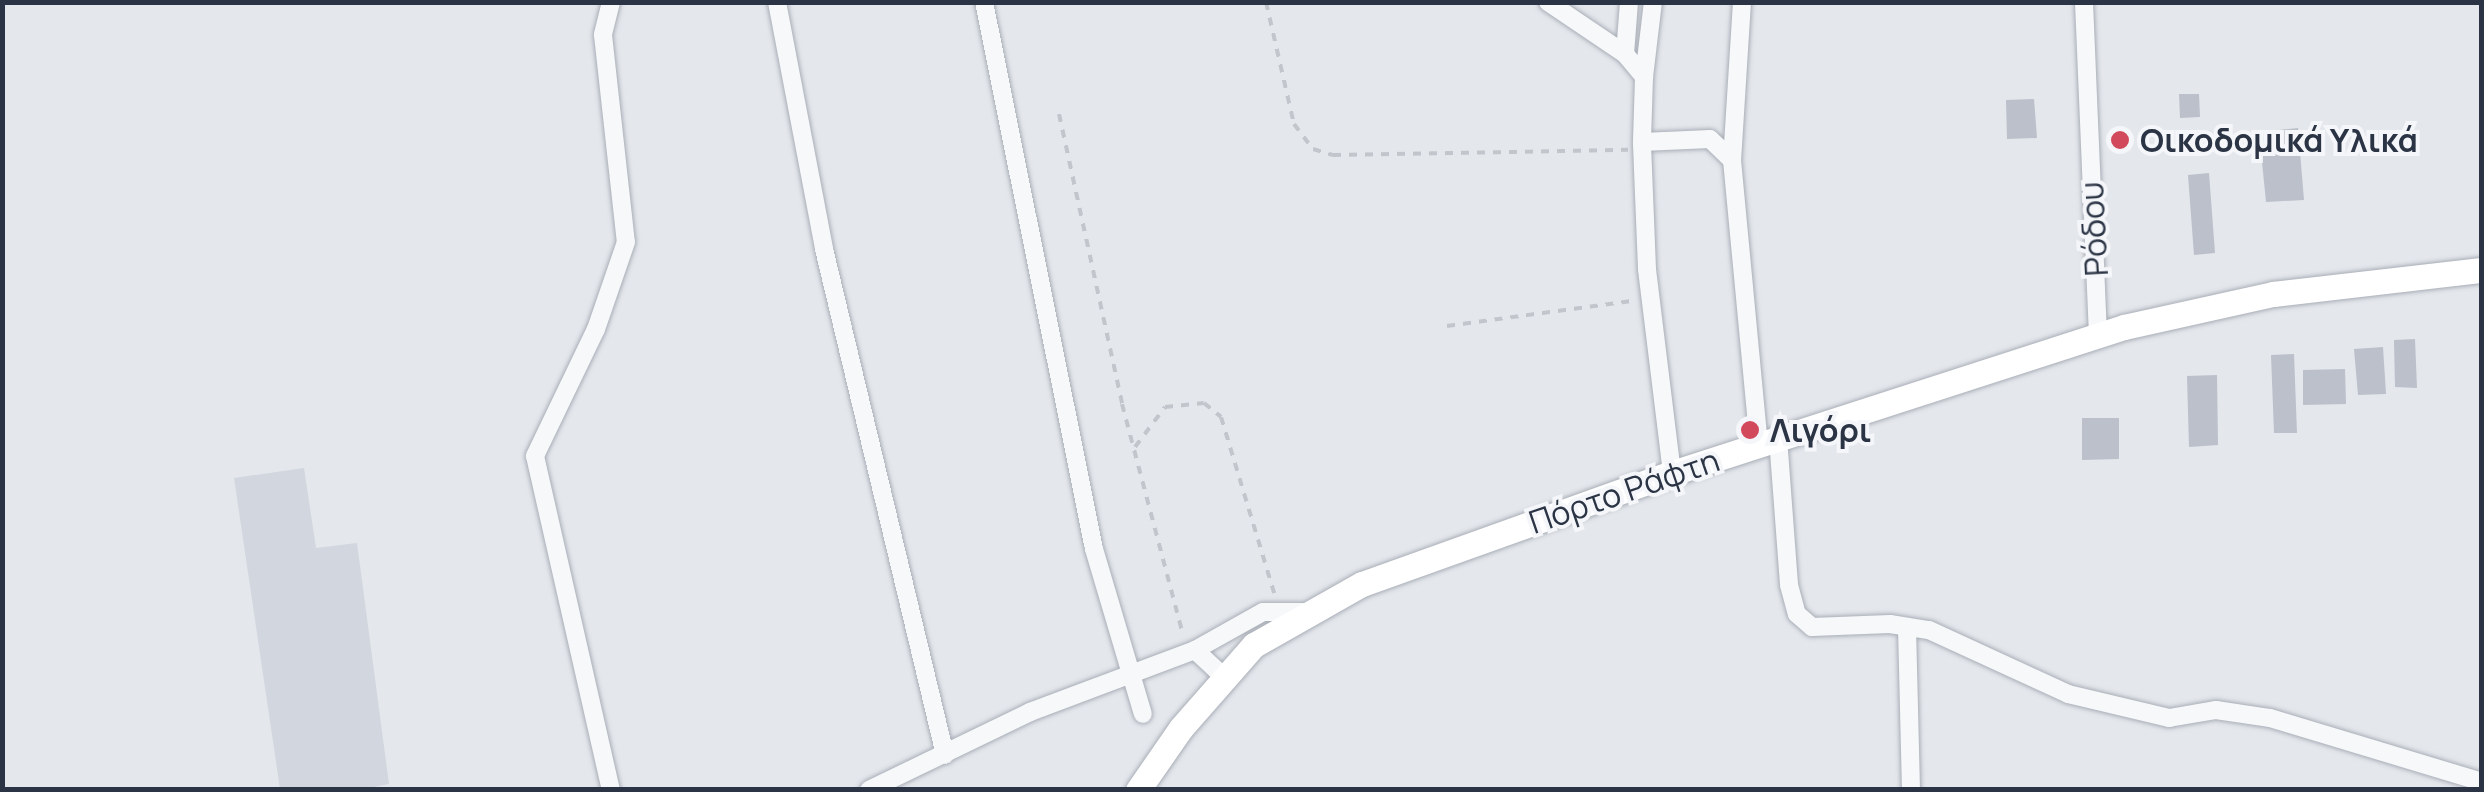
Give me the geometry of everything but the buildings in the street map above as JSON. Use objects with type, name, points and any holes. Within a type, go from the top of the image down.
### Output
[{"type":"main road","name":"Πόρτο Ράφτη","points":[[1138,790],[1224,676],[1254,644],[1304,612],[1362,584],[1672,473],[2098,335],[2273,294],[2482,270]]},
{"type":"street","points":[[611,2],[603,35],[626,242],[596,329],[536,456],[611,790]]},
{"type":"street","points":[[777,2],[824,249],[945,755]]},
{"type":"street","points":[[984,2],[1090,529],[1128,674],[1143,714]]},
{"type":"street","points":[[1548,2],[1625,54],[1644,77]]},
{"type":"street","points":[[1625,54],[1630,2]]},
{"type":"street","points":[[1653,2],[1644,77],[1642,146],[1652,306],[1672,473]]},
{"type":"street","points":[[1742,2],[1732,160],[1769,441],[1797,614],[1812,628],[1907,627],[1970,647],[2068,694],[2169,718],[2216,710],[2270,718],[2482,782]]},
{"type":"street","name":"Ρόδου","points":[[2084,2],[2098,335]]},
{"type":"street","points":[[1642,146],[1710,140],[1732,160]]},
{"type":"street","points":[[869,790],[1128,674],[1195,650],[1278,608],[1304,612]]},
{"type":"street","points":[[1907,627],[1912,790]]},
{"type":"street","points":[[1195,650],[1224,676]]},
{"type":"path","points":[[1266,2],[1294,124],[1312,149],[1333,155],[1642,146]]},
{"type":"path","points":[[1059,114],[1134,449],[1180,630],[1195,650]]},
{"type":"path","points":[[1447,326],[1634,301],[1652,306]]},
{"type":"path","points":[[1134,449],[1165,407],[1204,402],[1221,417],[1278,608]]},
{"type":"shaded area","points":[[304,468],[316,548],[357,543],[389,784],[364,789],[280,789],[234,478]]},
{"type":"place","name":"Οικοδομικά Υλικά","points":[[2120,140]]},
{"type":"place","name":"Λιγόρι","points":[[1750,430]]}]
